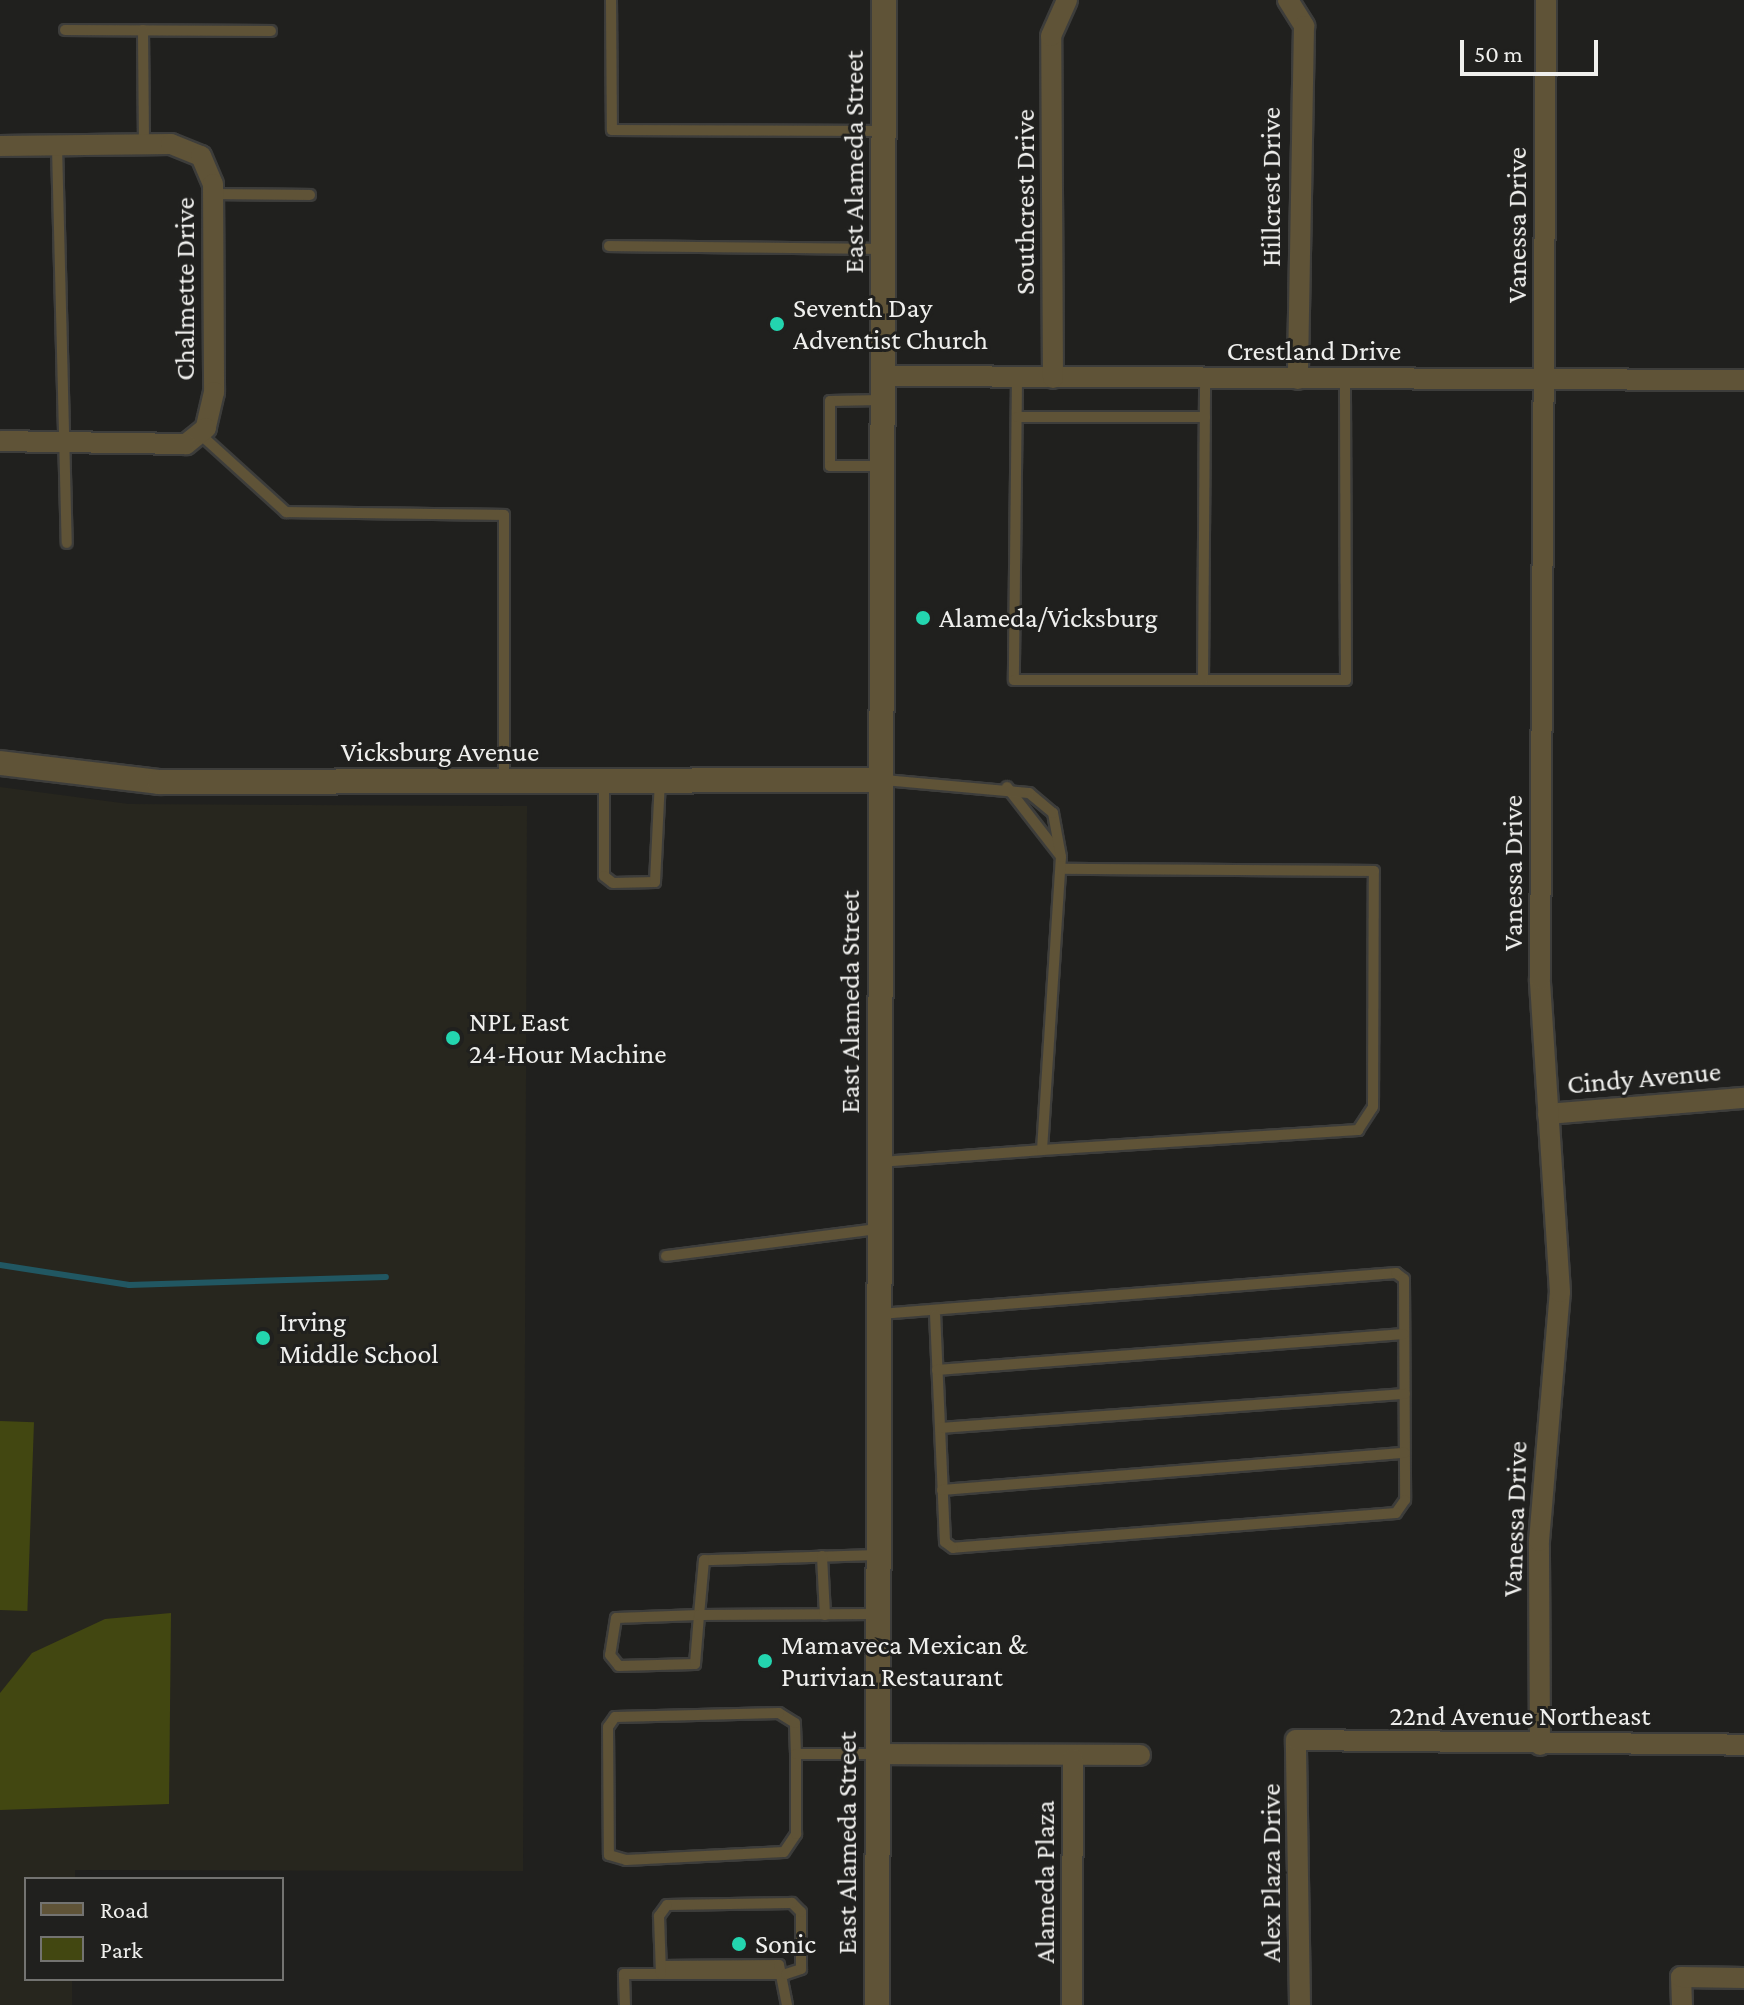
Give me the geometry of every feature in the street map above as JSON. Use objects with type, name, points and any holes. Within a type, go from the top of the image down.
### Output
[{"type":"street","name":"East Alameda Street","points":[[877,2005],[884,0]]},
{"type":"street","name":"Southcrest Drive","points":[[1053,378],[1052,26],[1067,0]]},
{"type":"street","name":"Hillcrest Drive","points":[[1288,0],[1304,26],[1298,379]]},
{"type":"street","name":"Vanessa Drive","points":[[1540,1745],[1539,1526],[1560,1292],[1540,979],[1546,0]]},
{"type":"street","name":"Chalmette Drive","points":[[0,146],[144,145],[196,151],[208,165],[213,194],[213,404],[201,435]]},
{"type":"street","name":"Crestland Drive","points":[[883,376],[1744,380]]},
{"type":"street","points":[[0,441],[171,445],[201,435]]},
{"type":"street","name":"Vicksburg Avenue","points":[[0,763],[159,782],[882,780]]},
{"type":"street","name":"Cindy Avenue","points":[[1548,1114],[1744,1098]]},
{"type":"street","name":"22nd Avenue Northeast","points":[[1296,1740],[1744,1745]]},
{"type":"street","name":"Alex Plaza Drive","points":[[1296,1740],[1300,2005]]},
{"type":"street","name":"Alameda Plaza","points":[[876,1754],[1073,1759],[1140,1755]]},
{"type":"street","name":"Alameda Plaza","points":[[1072,2005],[1073,1759]]},
{"type":"street","points":[[1682,2005],[1681,1977],[1744,1978]]},
{"type":"lane","points":[[611,0],[612,130],[885,131]]},
{"type":"lane","points":[[65,30],[271,31]]},
{"type":"lane","points":[[143,30],[144,145]]},
{"type":"lane","points":[[57,146],[62,441],[67,543]]},
{"type":"lane","points":[[213,194],[310,195]]},
{"type":"lane","points":[[609,246],[884,249]]},
{"type":"lane","points":[[1017,377],[1014,680],[1346,680],[1345,379]]},
{"type":"lane","points":[[1203,680],[1205,379]]},
{"type":"lane","points":[[883,400],[830,401],[830,466],[883,466]]},
{"type":"lane","points":[[1017,417],[1205,417]]},
{"type":"lane","points":[[201,435],[286,512],[504,515],[504,783]]},
{"type":"lane","points":[[882,780],[1007,787],[1041,799],[1053,813],[1061,869],[1042,1150]]},
{"type":"lane","points":[[604,781],[604,876],[613,883],[655,882],[660,876],[660,781]]},
{"type":"lane","points":[[1007,787],[1061,857]]},
{"type":"lane","points":[[878,1162],[1358,1130],[1373,1107],[1374,871],[1061,869]]},
{"type":"lane","points":[[666,1256],[878,1229]]},
{"type":"lane","points":[[878,1314],[935,1315],[1396,1273],[1404,1279],[1405,1500],[1396,1513],[953,1548],[945,1542],[935,1315]]},
{"type":"lane","points":[[937,1370],[1404,1334]]},
{"type":"lane","points":[[940,1428],[1405,1394]]},
{"type":"lane","points":[[942,1490],[1405,1453]]},
{"type":"lane","points":[[877,1555],[704,1560],[699,1615],[695,1664],[613,1662],[616,1618],[699,1615],[877,1614]]},
{"type":"lane","points":[[822,1556],[825,1615]]},
{"type":"lane","points":[[779,1713],[795,1723],[796,1754],[796,1834],[784,1852],[626,1860],[609,1855],[608,1727],[615,1717],[779,1713]]},
{"type":"lane","points":[[796,1754],[876,1754]]},
{"type":"lane","points":[[625,2005],[624,1974],[661,1970],[786,1974],[801,1969],[801,1912],[792,1903],[667,1905],[659,1916],[661,1970]]},
{"type":"lane","points":[[786,1974],[787,2005]]},
{"type":"shaded area","name":"Irving Middle School","points":[[0,787],[129,804],[527,806],[523,1871],[75,1870],[75,1877],[24,1877],[24,1981],[72,1981],[72,2005],[0,2005]]},
{"type":"green space","points":[[0,1421],[34,1422],[27,1611],[0,1610]]},
{"type":"green space","points":[[171,1613],[169,1804],[0,1810],[0,1693],[32,1653],[105,1619]]},
{"type":"waterway","points":[[0,1265],[129,1285],[386,1277]]},
{"type":"place","name":"Seventh Day Adventist Church","points":[[777,324]]},
{"type":"place","name":"Alameda/Vicksburg","points":[[923,618]]},
{"type":"place","name":"NPL East 24-Hour Machine","points":[[453,1038]]},
{"type":"place","name":"Irving Middle School","points":[[263,1338]]},
{"type":"place","name":"Mamaveca Mexican & Purivian Restaurant","points":[[765,1661]]},
{"type":"place","name":"Sonic","points":[[739,1944]]}]
